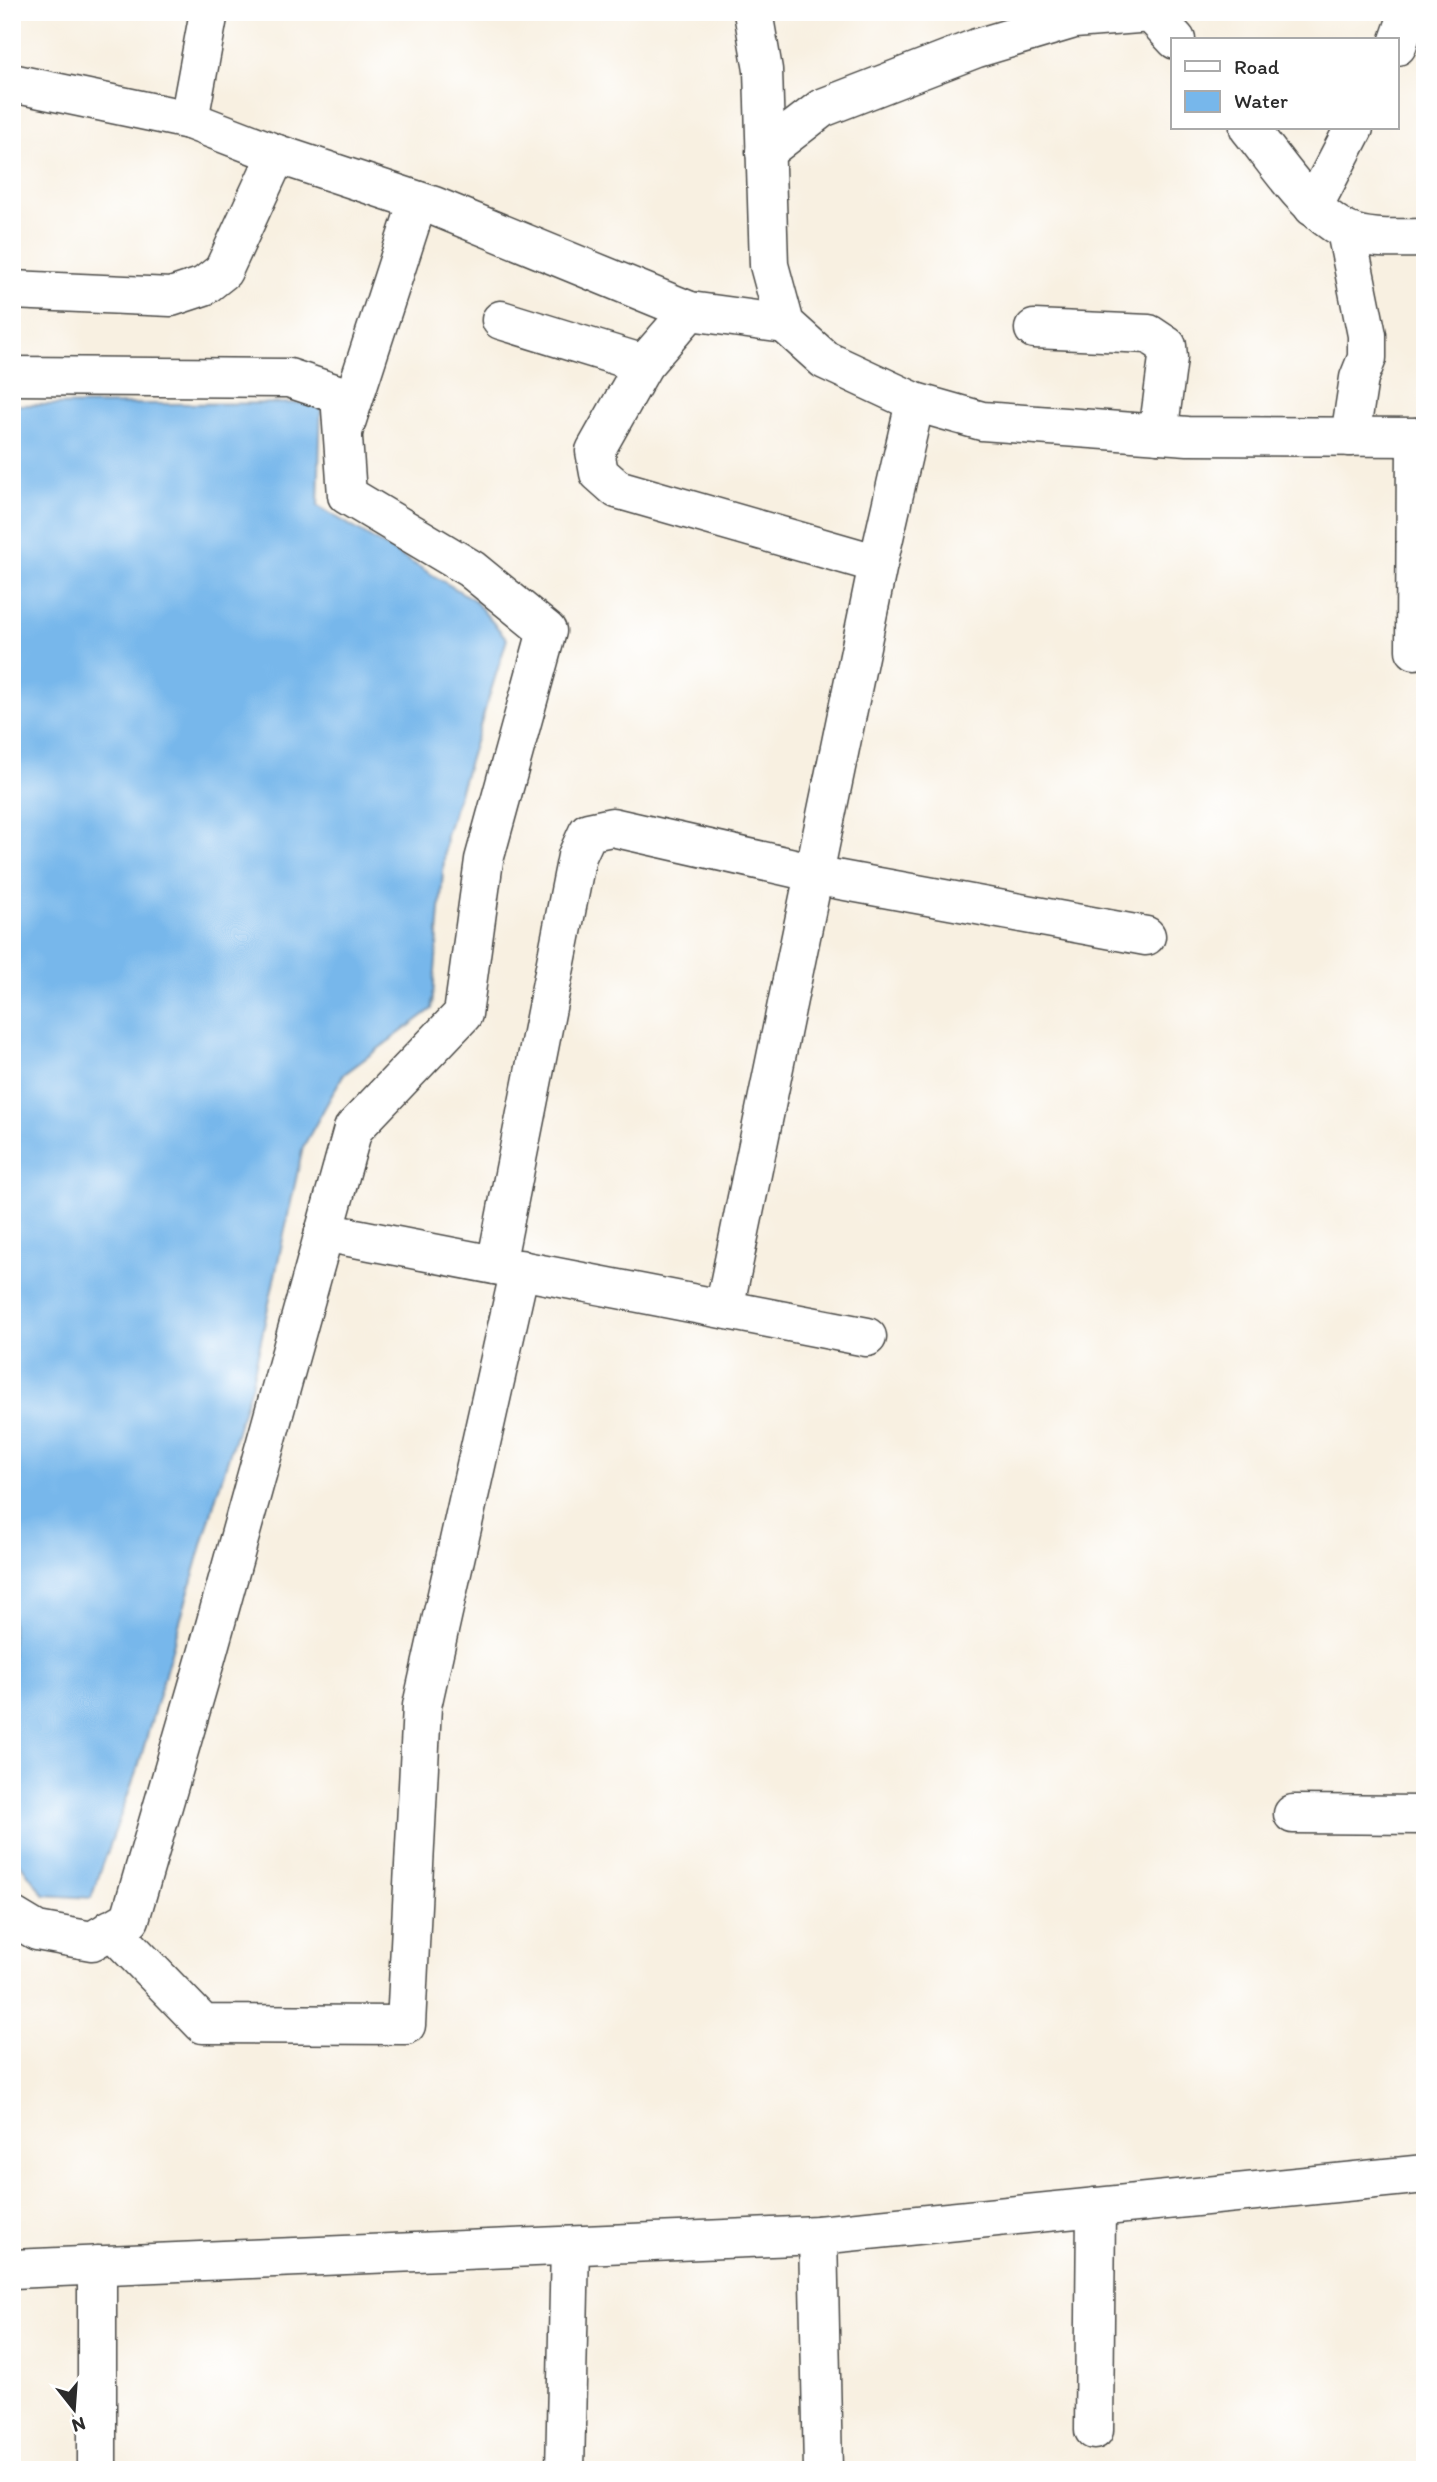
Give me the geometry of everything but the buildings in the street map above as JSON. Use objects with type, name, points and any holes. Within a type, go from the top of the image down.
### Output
[{"type":"street","points":[[190,120],[209,12]]},
{"type":"street","points":[[753,12],[763,70],[769,265],[785,324],[825,360],[915,402],[982,421],[1188,436],[1420,437],[1415,650]]},
{"type":"street","points":[[765,152],[822,108],[977,48],[1074,19],[1159,22]]},
{"type":"street","points":[[12,83],[190,120],[277,154],[418,201],[690,311],[785,324]]},
{"type":"street","points":[[1251,130],[1313,207],[1346,231],[1385,238],[1425,238]]},
{"type":"street","points":[[1313,207],[1353,130]]},
{"type":"street","points":[[12,290],[171,297],[204,286],[223,271],[277,154]]},
{"type":"street","points":[[343,432],[418,201]]},
{"type":"street","points":[[1346,231],[1367,335],[1367,358],[1359,378],[1350,437]]},
{"type":"street","points":[[690,311],[644,364],[595,451],[599,473],[617,489],[878,564]]},
{"type":"street","points":[[501,320],[644,364]]},
{"type":"street","points":[[1034,330],[1149,334],[1167,346],[1168,358],[1158,434]]},
{"type":"street","points":[[12,376],[289,379],[340,395],[347,495],[471,569],[547,631],[484,860],[463,1014],[353,1129],[206,1658],[130,1919],[92,1941],[37,1931],[12,1916]]},
{"type":"street","points":[[724,1308],[878,564],[915,402]]},
{"type":"street","points":[[111,1929],[203,2024],[406,2025],[422,1706],[508,1267],[577,856],[588,832],[612,827],[798,869],[813,875],[1146,936]]},
{"type":"street","points":[[324,1232],[867,1336]]},
{"type":"street","points":[[1293,1814],[1425,1815]]},
{"type":"street","points":[[12,2269],[818,2235],[1425,2174]]},
{"type":"street","points":[[1094,2430],[1096,2207]]},
{"type":"street","points":[[818,2235],[823,2470]]},
{"type":"street","points":[[565,2470],[570,2246]]},
{"type":"street","points":[[97,2265],[97,2470]]},
{"type":"water","points":[[321,403],[318,506],[474,600],[507,639],[446,835],[432,1009],[343,1075],[303,1147],[251,1386],[215,1500],[139,1764],[91,1898],[44,1895],[12,1852],[12,405]]}]
